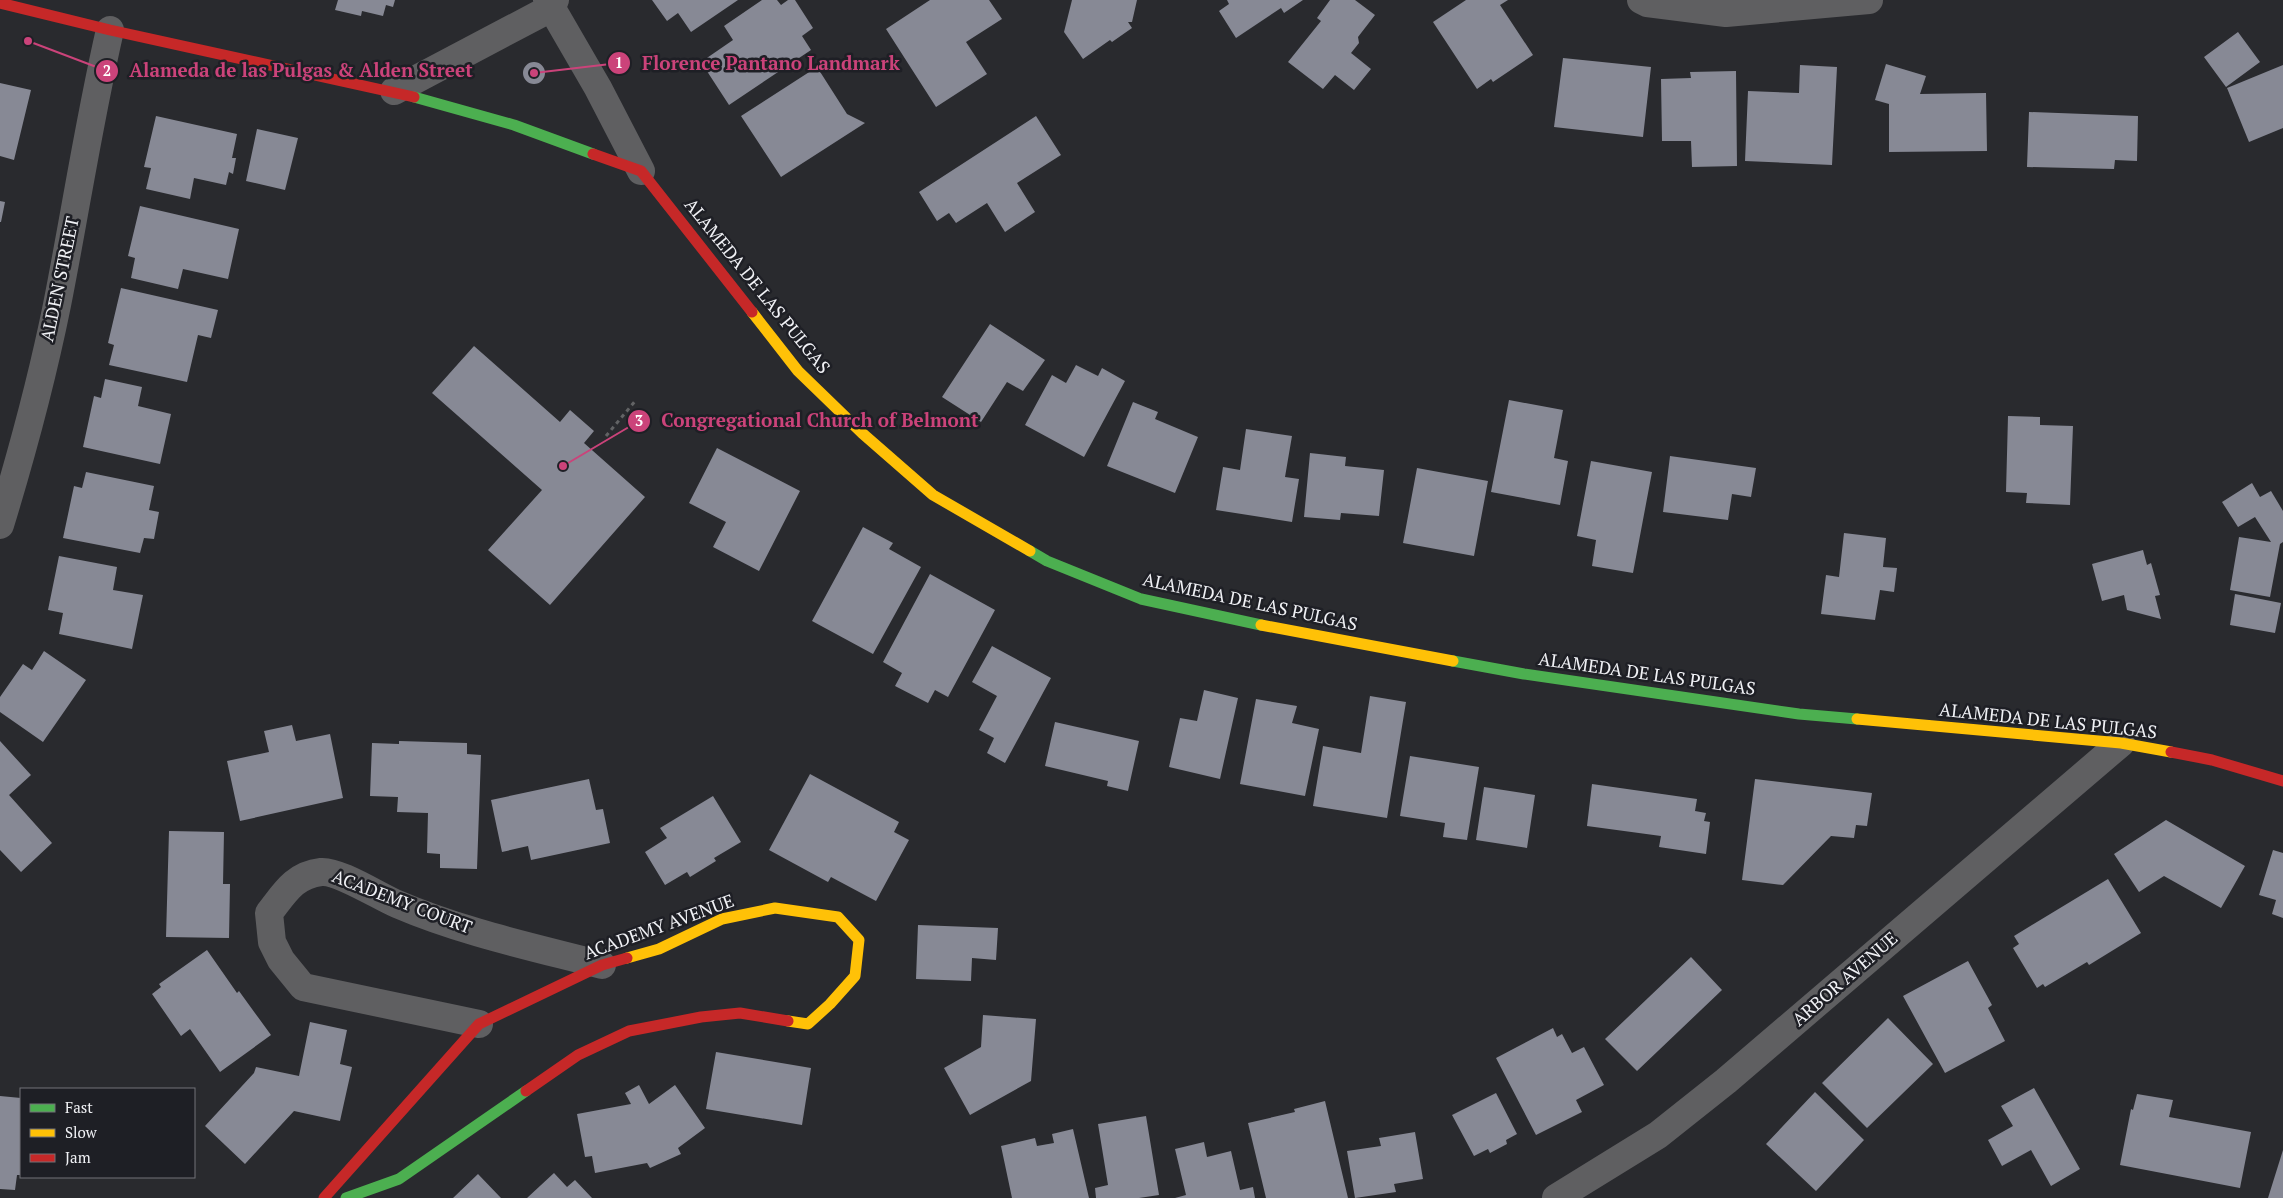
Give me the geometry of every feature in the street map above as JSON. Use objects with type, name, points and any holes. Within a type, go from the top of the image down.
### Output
[{"type":"main road","points":[[0,3],[110,30],[371,88],[394,91],[514,125],[641,171]]},
{"type":"main road","name":"ALAMEDA DE LAS PULGAS","points":[[641,171],[798,371],[862,433],[933,495],[1047,561],[1141,599],[1295,632],[1534,675],[1799,714],[2120,743],[2212,760],[2283,781]]},
{"type":"main road","name":"ACADEMY AVENUE","points":[[324,1198],[479,1024],[602,965],[659,949],[722,918],[775,908],[838,918],[859,940],[855,976],[830,1004],[808,1024],[740,1013],[701,1017],[629,1032],[578,1055],[399,1179],[346,1198]]},
{"type":"street","points":[[1641,0],[1647,4],[1726,13],[1869,0]]},
{"type":"street","points":[[394,91],[551,3],[641,171]]},
{"type":"street","name":"ALDEN STREET","points":[[0,525],[16,472],[56,307],[110,30]]},
{"type":"street","name":"ARBOR AVENUE","points":[[1556,1198],[1658,1134],[1726,1081],[2120,743]]},
{"type":"street","name":"ACADEMY COURT","points":[[479,1024],[303,987],[281,960],[272,942],[269,913],[297,879],[322,871],[344,878],[397,904],[456,926],[602,965]]},
{"type":"path","points":[[606,436],[636,400]]},
{"type":"building","points":[[338,0],[395,0],[393,7],[386,5],[383,16],[362,11],[361,16],[335,10]]},
{"type":"building","points":[[652,0],[738,0],[691,32],[678,13],[667,21]]},
{"type":"building","points":[[762,0],[777,0],[781,5],[788,0],[795,0],[813,28],[802,36],[811,50],[729,105],[701,62],[733,40],[724,26]]},
{"type":"building","points":[[930,0],[989,0],[1002,19],[966,42],[987,74],[936,107],[886,29]]},
{"type":"building","points":[[1072,0],[1137,0],[1132,22],[1128,22],[1132,28],[1112,42],[1110,40],[1083,59],[1064,32]]},
{"type":"building","points":[[1227,0],[1303,0],[1284,13],[1281,8],[1236,38],[1219,11],[1229,4]]},
{"type":"building","points":[[1330,0],[1355,0],[1375,15],[1358,37],[1359,43],[1351,53],[1371,69],[1354,90],[1335,75],[1323,89],[1288,62],[1321,21],[1317,18]]},
{"type":"building","points":[[1466,0],[1508,0],[1500,5],[1533,55],[1493,82],[1491,79],[1477,89],[1433,22]]},
{"type":"building","points":[[2238,32],[2260,62],[2226,87],[2204,57]]},
{"type":"building","points":[[1563,58],[1651,67],[1643,137],[1554,127]]},
{"type":"building","points":[[534,62],[544,69],[545,73],[538,83],[534,84],[524,77],[523,73],[530,63]]},
{"type":"building","points":[[1886,64],[1926,76],[1920,94],[1986,93],[1987,151],[1889,152],[1889,104],[1875,100]]},
{"type":"building","points":[[1800,65],[1837,67],[1832,165],[1745,161],[1748,91],[1799,93]]},
{"type":"building","points":[[2283,65],[2283,128],[2249,142],[2227,88]]},
{"type":"building","points":[[817,67],[847,114],[865,123],[781,177],[741,116]]},
{"type":"building","points":[[1736,71],[1737,166],[1692,167],[1691,141],[1662,141],[1661,79],[1691,78],[1690,72]]},
{"type":"building","points":[[0,83],[31,90],[14,160],[0,156]]},
{"type":"building","points":[[2029,112],[2138,116],[2137,161],[2115,160],[2114,169],[2027,167]]},
{"type":"building","points":[[156,116],[237,134],[232,158],[236,158],[233,174],[229,172],[226,185],[194,178],[190,199],[146,189],[151,168],[144,167]]},
{"type":"building","points":[[1036,116],[1061,155],[1017,183],[1035,212],[1005,232],[987,203],[956,223],[949,213],[937,221],[919,192]]},
{"type":"building","points":[[257,129],[298,138],[285,190],[246,181]]},
{"type":"building","points":[[0,201],[5,202],[1,222],[0,222]]},
{"type":"building","points":[[140,206],[239,229],[228,279],[183,269],[178,289],[131,278],[135,258],[128,256]]},
{"type":"building","points":[[121,288],[218,310],[211,338],[198,335],[187,382],[109,365],[114,345],[108,343]]},
{"type":"building","points":[[990,324],[1045,360],[1023,391],[1007,382],[981,422],[942,397]]},
{"type":"building","points":[[474,346],[560,422],[570,410],[594,431],[584,443],[645,497],[550,605],[488,550],[542,490],[432,393]]},
{"type":"building","points":[[1076,365],[1098,376],[1102,368],[1125,381],[1084,457],[1025,425],[1052,375],[1066,383]]},
{"type":"building","points":[[105,379],[142,387],[138,406],[171,414],[160,464],[83,447],[94,396],[101,398]]},
{"type":"building","points":[[1509,400],[1563,410],[1554,458],[1568,461],[1560,505],[1491,492]]},
{"type":"building","points":[[1133,402],[1158,412],[1155,419],[1198,437],[1175,493],[1107,466]]},
{"type":"building","points":[[2008,416],[2040,417],[2040,425],[2073,426],[2070,505],[2026,503],[2027,493],[2006,492]]},
{"type":"building","points":[[1246,429],[1292,436],[1285,477],[1299,479],[1292,522],[1216,510],[1223,467],[1240,470]]},
{"type":"building","points":[[717,448],[800,491],[759,571],[713,547],[726,522],[689,503]]},
{"type":"building","points":[[1310,453],[1346,457],[1345,466],[1384,470],[1379,516],[1341,513],[1340,520],[1304,517]]},
{"type":"building","points":[[1670,456],[1756,468],[1751,497],[1732,494],[1728,520],[1663,512]]},
{"type":"building","points":[[1591,461],[1652,472],[1633,573],[1592,566],[1596,540],[1577,536]]},
{"type":"building","points":[[1417,468],[1488,481],[1474,556],[1403,543]]},
{"type":"building","points":[[86,472],[154,486],[149,510],[159,512],[154,539],[144,538],[140,553],[63,538],[74,486],[82,488]]},
{"type":"building","points":[[2252,483],[2260,497],[2271,491],[2283,511],[2283,542],[2280,544],[2270,597],[2230,590],[2239,537],[2271,542],[2255,517],[2238,527],[2222,502]]},
{"type":"building","points":[[863,527],[893,543],[889,549],[921,567],[873,654],[812,621]]},
{"type":"building","points":[[1844,533],[1886,538],[1883,567],[1897,568],[1894,592],[1880,590],[1875,620],[1821,614],[1826,575],[1839,577]]},
{"type":"building","points":[[2143,550],[2147,565],[2151,563],[2160,595],[2155,596],[2161,619],[2127,610],[2124,595],[2102,601],[2092,564]]},
{"type":"building","points":[[59,556],[117,567],[113,590],[143,595],[132,649],[59,634],[63,613],[48,610]]},
{"type":"building","points":[[930,574],[995,610],[948,697],[935,690],[928,703],[895,686],[902,673],[883,662]]},
{"type":"building","points":[[2235,594],[2281,603],[2275,633],[2230,625]]},
{"type":"building","points":[[992,646],[1051,678],[1005,763],[987,753],[994,738],[979,730],[997,696],[972,682]]},
{"type":"building","points":[[44,651],[86,680],[43,742],[0,712],[0,697],[23,664],[32,670]]},
{"type":"building","points":[[1204,690],[1238,698],[1220,779],[1169,767],[1180,718],[1197,721]]},
{"type":"building","points":[[1370,696],[1406,702],[1387,818],[1313,806],[1323,746],[1361,753]]},
{"type":"building","points":[[1256,699],[1297,706],[1292,723],[1319,729],[1305,796],[1240,784]]},
{"type":"building","points":[[1055,722],[1139,741],[1128,791],[1107,786],[1108,781],[1045,766]]},
{"type":"building","points":[[292,725],[296,741],[330,734],[343,798],[240,821],[227,761],[269,752],[264,731]]},
{"type":"building","points":[[0,741],[31,775],[9,795],[52,843],[21,872],[0,850]]},
{"type":"building","points":[[399,741],[467,743],[467,754],[481,755],[477,869],[440,868],[440,854],[427,853],[428,813],[397,812],[398,797],[370,796],[372,743],[399,744]]},
{"type":"building","points":[[1410,756],[1479,767],[1467,840],[1443,837],[1445,823],[1400,816]]},
{"type":"building","points":[[810,774],[899,822],[894,832],[909,840],[876,901],[831,877],[828,882],[769,850]]},
{"type":"building","points":[[589,779],[596,810],[603,809],[610,843],[531,860],[528,846],[502,852],[491,800]]},
{"type":"building","points":[[1755,779],[1872,793],[1867,826],[1856,825],[1854,838],[1831,836],[1783,885],[1742,880]]},
{"type":"building","points":[[1592,784],[1697,799],[1695,811],[1706,813],[1704,821],[1710,822],[1706,854],[1659,847],[1661,836],[1587,826]]},
{"type":"building","points":[[1484,787],[1535,795],[1527,848],[1476,840]]},
{"type":"building","points":[[713,796],[741,842],[714,858],[716,861],[690,877],[687,872],[665,885],[645,852],[667,838],[660,828]]},
{"type":"building","points":[[2166,820],[2245,866],[2221,908],[2164,876],[2139,892],[2114,854]]},
{"type":"building","points":[[169,831],[224,832],[223,884],[230,884],[229,938],[166,937]]},
{"type":"building","points":[[2273,850],[2283,853],[2283,918],[2272,914],[2276,900],[2259,895]]},
{"type":"building","points":[[2108,879],[2141,933],[2089,965],[2087,962],[2045,987],[2043,984],[2037,988],[2013,948],[2019,944],[2014,936]]},
{"type":"building","points":[[918,925],[998,928],[996,960],[972,958],[971,981],[916,979]]},
{"type":"building","points":[[207,950],[237,993],[239,991],[271,1035],[220,1072],[190,1029],[181,1036],[152,994],[161,987],[159,984]]},
{"type":"building","points":[[1691,957],[1722,990],[1637,1071],[1605,1039]]},
{"type":"building","points":[[1968,961],[1992,1005],[1988,1008],[2005,1041],[1945,1073],[1903,996]]},
{"type":"building","points":[[983,1015],[1036,1019],[1031,1081],[970,1115],[944,1068],[981,1047]]},
{"type":"building","points":[[1888,1018],[1933,1064],[1867,1128],[1822,1083]]},
{"type":"building","points":[[310,1022],[347,1030],[340,1064],[352,1067],[340,1121],[294,1111],[245,1164],[205,1126],[254,1073],[256,1067],[299,1076]]},
{"type":"building","points":[[1553,1028],[1557,1037],[1562,1034],[1572,1053],[1584,1047],[1604,1085],[1576,1100],[1582,1112],[1536,1135],[1496,1058]]},
{"type":"building","points":[[716,1052],[811,1068],[802,1125],[706,1109]]},
{"type":"building","points":[[639,1085],[649,1104],[675,1085],[705,1128],[678,1148],[681,1154],[650,1168],[647,1163],[595,1173],[592,1156],[585,1157],[577,1114],[631,1104],[625,1093]]},
{"type":"building","points":[[2034,1088],[2080,1169],[2051,1186],[2031,1150],[2002,1166],[1988,1140],[2013,1126],[2001,1106]]},
{"type":"building","points":[[1815,1092],[1864,1140],[1816,1191],[1766,1144]]},
{"type":"building","points":[[1496,1093],[1517,1134],[1506,1140],[1507,1144],[1490,1153],[1488,1149],[1474,1156],[1452,1115]]},
{"type":"building","points":[[2137,1094],[2173,1100],[2169,1117],[2251,1132],[2240,1188],[2120,1165],[2131,1109],[2133,1110]]},
{"type":"building","points":[[0,1096],[20,1098],[20,1175],[17,1175],[15,1190],[0,1189]]},
{"type":"building","points":[[1325,1101],[1348,1198],[1266,1198],[1248,1123],[1295,1112],[1294,1109]]},
{"type":"building","points":[[1146,1116],[1159,1195],[1139,1198],[1096,1198],[1095,1188],[1108,1185],[1098,1124]]},
{"type":"building","points":[[1073,1129],[1089,1198],[1012,1198],[1001,1146],[1035,1138],[1037,1146],[1054,1143],[1052,1134]]},
{"type":"building","points":[[1415,1132],[1423,1179],[1394,1184],[1396,1192],[1355,1198],[1347,1151],[1381,1146],[1379,1138]]},
{"type":"building","points":[[1204,1142],[1207,1157],[1231,1151],[1240,1190],[1253,1187],[1255,1198],[1175,1198],[1186,1195],[1175,1149]]},
{"type":"building","points":[[2283,1150],[2283,1198],[2268,1198]]},
{"type":"building","points":[[554,1173],[567,1187],[575,1180],[592,1198],[527,1198]]},
{"type":"building","points":[[478,1174],[501,1198],[453,1198]]},
{"type":"traffic: fast","points":[[414,97],[514,125],[593,154]]},
{"type":"traffic: fast","points":[[1030,551],[1047,561],[1141,599],[1261,625]]},
{"type":"traffic: fast","points":[[1453,661],[1524,674],[1799,714],[1857,719]]},
{"type":"traffic: fast","points":[[346,1198],[399,1179],[526,1091]]},
{"type":"traffic: slow","points":[[752,312],[798,371],[862,433],[933,495],[1030,551]]},
{"type":"traffic: slow","points":[[1261,625],[1453,661]]},
{"type":"traffic: slow","points":[[1857,719],[2121,743],[2171,752]]},
{"type":"traffic: slow","points":[[627,958],[659,949],[722,919],[775,908],[838,917],[859,940],[855,976],[830,1004],[808,1024],[788,1021]]},
{"type":"traffic: jam","points":[[0,3],[110,30],[414,97]]},
{"type":"traffic: jam","points":[[593,154],[641,171],[752,312]]},
{"type":"traffic: jam","points":[[2171,752],[2212,760],[2283,781]]},
{"type":"traffic: jam","points":[[324,1198],[479,1024],[602,965],[627,958]]},
{"type":"traffic: jam","points":[[526,1091],[578,1055],[629,1031],[701,1017],[740,1013],[788,1021]]},
{"type":"place","name":"Alameda de las Pulgas & Alden Street","points":[[28,41]]},
{"type":"place","name":"Florence Pantano Landmark","points":[[534,73]]},
{"type":"place","name":"Congregational Church of Belmont","points":[[563,466]]}]
